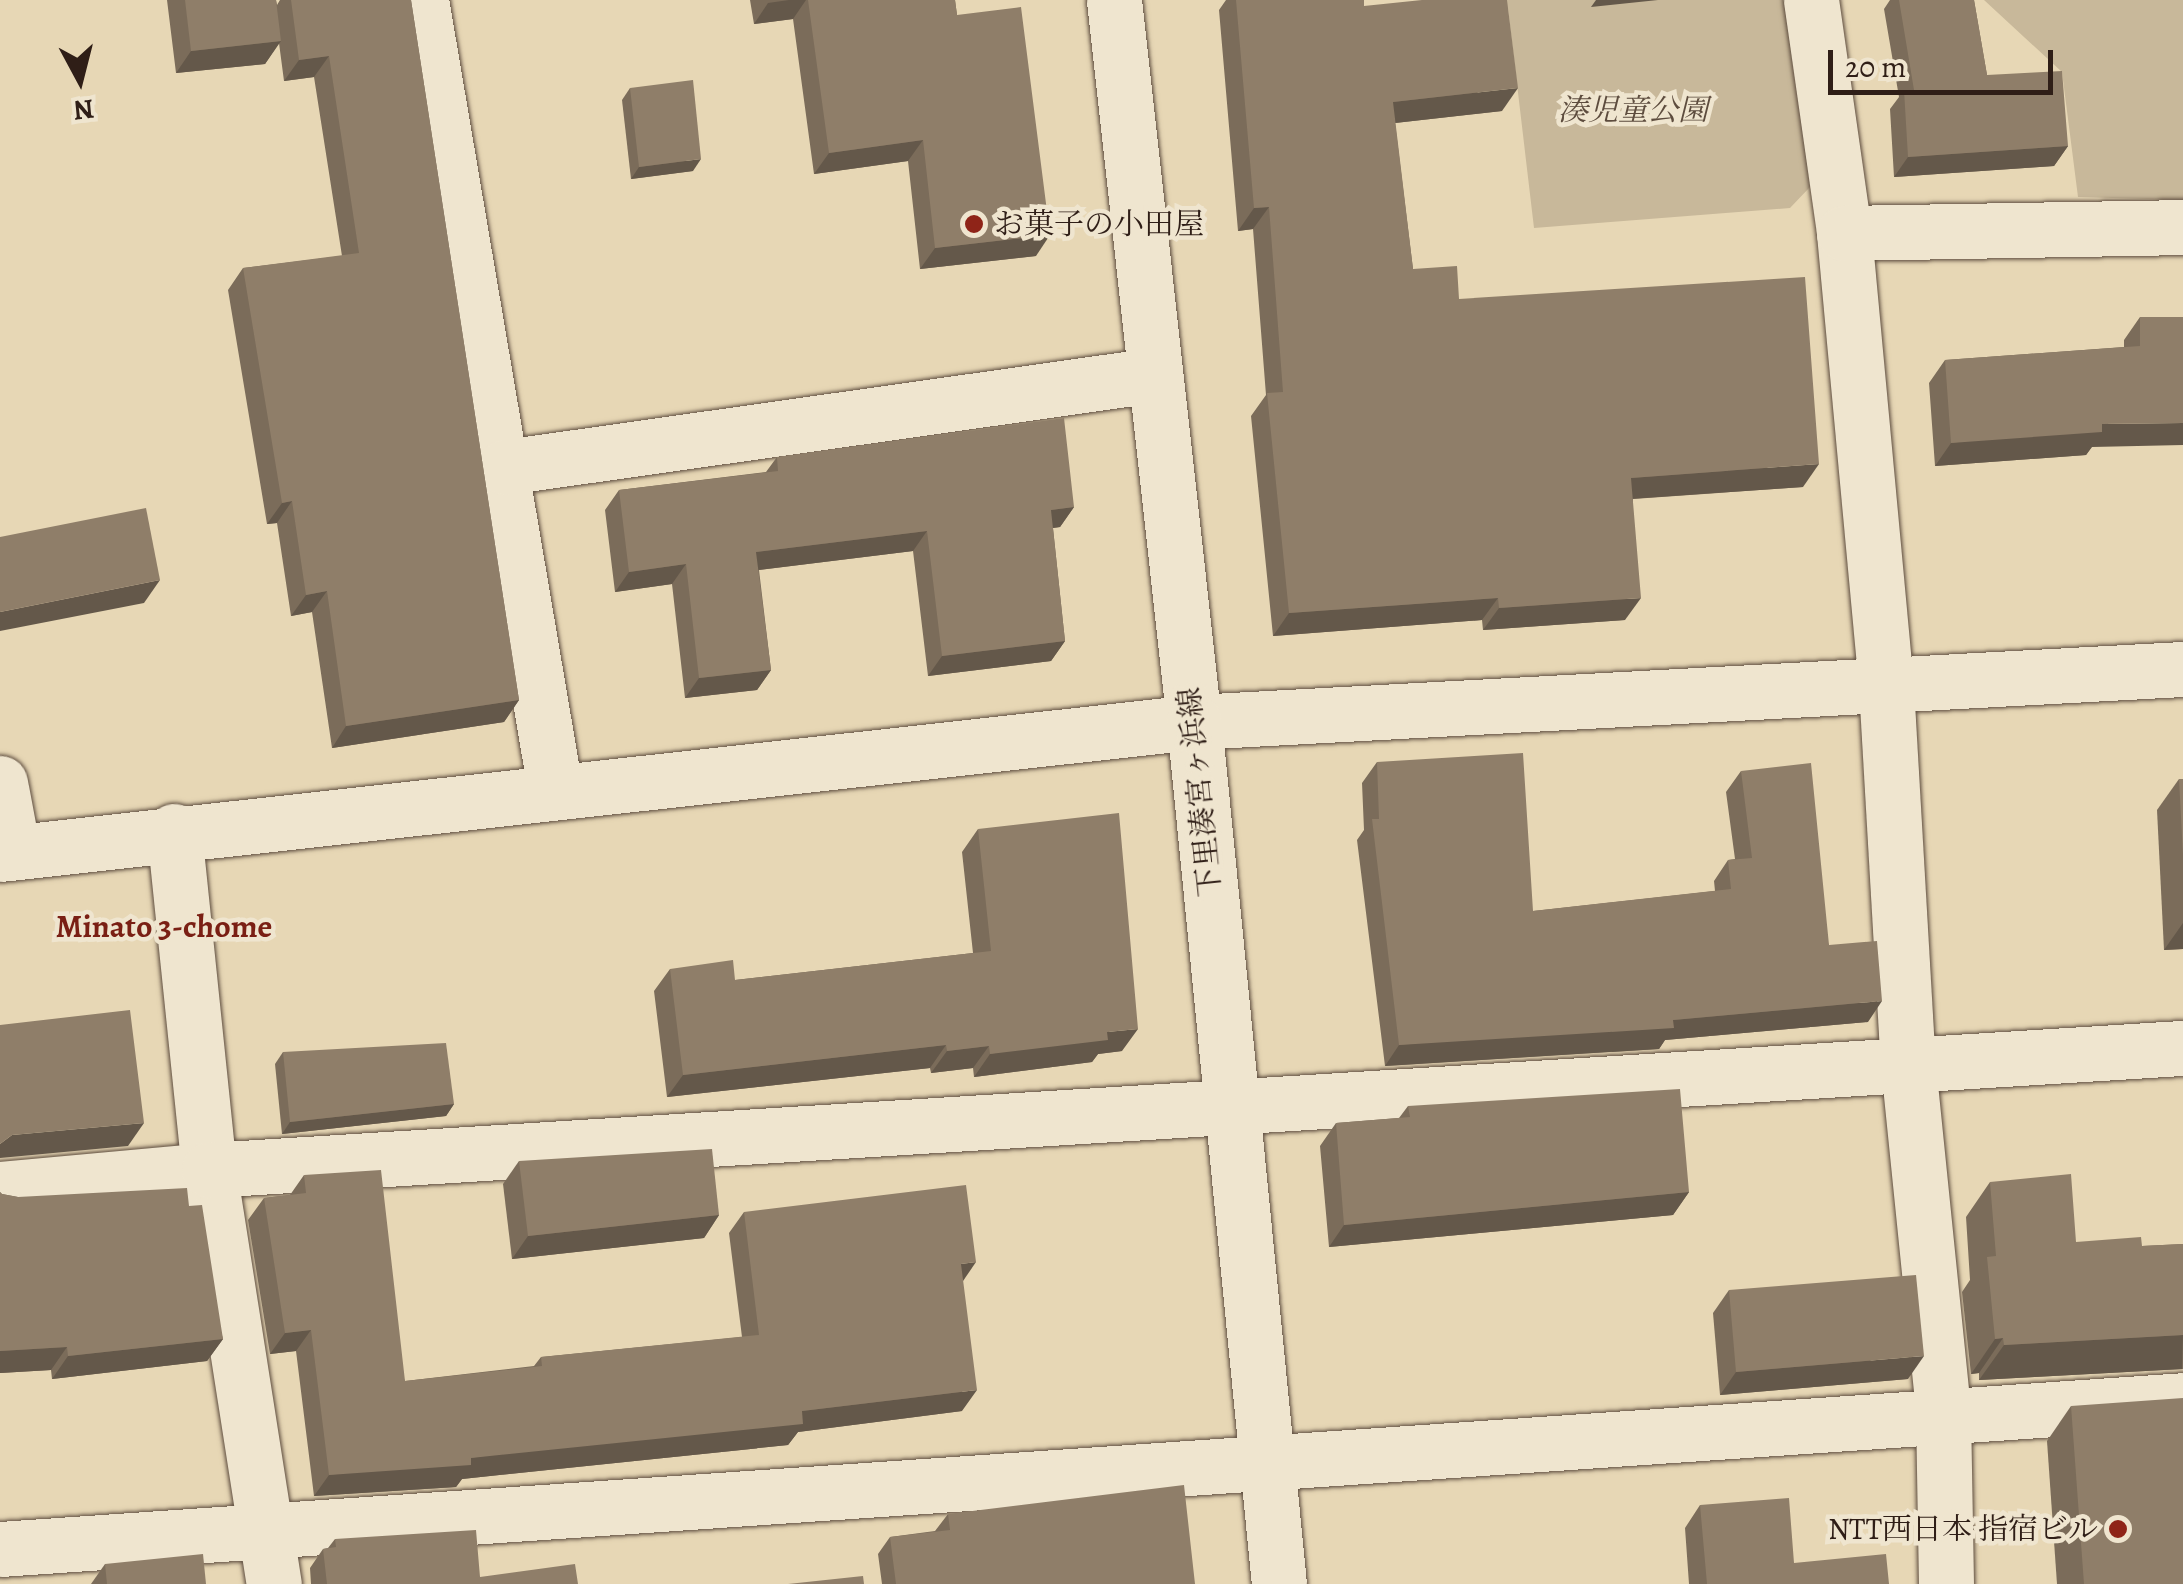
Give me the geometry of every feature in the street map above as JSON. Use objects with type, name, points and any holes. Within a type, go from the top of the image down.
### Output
[{"type":"street","points":[[420,0],[505,467],[555,789]]},
{"type":"street","name":"下里湊宮ヶ浜線","points":[[1114,0],[1194,722],[1279,1584]]},
{"type":"street","points":[[1811,0],[1844,233],[1886,686],[1908,1065],[1942,1412],[1946,1584]]},
{"type":"street","points":[[1844,233],[2183,226]]},
{"type":"street","points":[[505,467],[1154,375]]},
{"type":"street","points":[[0,784],[6,853],[174,831],[1194,722],[2183,669]]},
{"type":"street","points":[[174,831],[209,1170],[271,1560]]},
{"type":"street","points":[[0,1190],[209,1170],[2183,1048]]},
{"type":"street","points":[[0,1549],[271,1560],[1266,1458],[1942,1412],[2183,1400]]},
{"type":"green space","name":"湊児童公園","points":[[1474,0],[1787,0],[1810,187],[1790,208],[1534,228],[1508,8]]},
{"type":"green space","points":[[1984,0],[2183,0],[2183,200],[2078,197],[2062,72]]},
{"type":"building","points":[[185,0],[276,0],[281,41],[191,51]]},
{"type":"building","points":[[291,0],[411,0],[519,700],[346,726],[327,591],[306,595],[292,501],[282,503],[243,268],[359,253],[329,56],[299,60]]},
{"type":"building","points":[[808,0],[955,0],[957,15],[1021,7],[1050,235],[935,248],[923,140],[829,153]]},
{"type":"building","points":[[1236,0],[1364,0],[1364,6],[1422,0],[1507,0],[1518,88],[1393,102],[1413,269],[1457,266],[1459,299],[1805,277],[1819,464],[1631,478],[1641,598],[1499,608],[1498,598],[1289,613],[1267,393],[1283,392],[1269,207],[1254,208]]},
{"type":"building","points":[[1899,0],[1974,0],[1987,75],[2062,71],[2068,146],[1908,157],[1904,90],[1914,90]]},
{"type":"building","points":[[693,80],[701,159],[639,167],[630,88]]},
{"type":"building","points":[[2140,317],[2183,317],[2183,423],[2102,424],[2102,432],[1951,443],[1945,360],[2140,346]]},
{"type":"building","points":[[1064,418],[1074,507],[1051,510],[1065,641],[942,656],[927,531],[756,552],[771,670],[699,678],[686,564],[629,572],[619,490],[778,471],[777,457]]},
{"type":"building","points":[[146,508],[160,580],[0,612],[0,537]]},
{"type":"building","points":[[1523,753],[1533,911],[1731,889],[1728,860],[1752,858],[1741,771],[1811,763],[1829,945],[1877,941],[1882,1001],[1673,1020],[1674,1028],[1399,1045],[1372,819],[1379,819],[1377,762]]},
{"type":"building","points":[[2179,779],[2183,779],[2183,855]]},
{"type":"building","points":[[1119,813],[1138,1029],[1107,1032],[1108,1040],[990,1054],[989,1046],[947,1051],[946,1045],[683,1075],[670,969],[733,960],[735,980],[991,951],[978,829]]},
{"type":"building","points":[[130,1010],[144,1123],[12,1135],[0,1144],[0,1025]]},
{"type":"building","points":[[446,1043],[454,1104],[290,1122],[283,1052]]},
{"type":"building","points":[[1680,1089],[1689,1192],[1344,1225],[1336,1123],[1410,1117],[1408,1106]]},
{"type":"building","points":[[712,1149],[719,1215],[528,1236],[519,1161]]},
{"type":"building","points":[[381,1170],[405,1381],[542,1366],[541,1357],[759,1335],[744,1212],[966,1185],[976,1262],[961,1264],[977,1390],[802,1411],[803,1424],[471,1458],[471,1465],[329,1475],[311,1330],[285,1333],[264,1198],[306,1193],[304,1175]]},
{"type":"building","points":[[2071,1174],[2076,1242],[2141,1237],[2142,1246],[2183,1244],[2183,1335],[2004,1345],[2003,1338],[1995,1339],[1987,1257],[1996,1256],[1990,1182]]},
{"type":"building","points":[[187,1188],[189,1206],[202,1205],[223,1339],[68,1356],[67,1347],[0,1351],[0,1192],[18,1197]]},
{"type":"building","points":[[1916,1275],[1924,1356],[1736,1372],[1729,1290]]},
{"type":"building","name":"NTT西日本 指宿ビル","points":[[2183,1398],[2183,1584],[2084,1584],[2071,1406]]},
{"type":"building","points":[[1184,1485],[1195,1584],[896,1584],[890,1537],[950,1530],[948,1514]]},
{"type":"building","points":[[1789,1498],[1794,1563],[1886,1554],[1889,1584],[1707,1584],[1700,1505]]},
{"type":"building","points":[[476,1530],[480,1577],[575,1564],[578,1584],[327,1584],[323,1549],[336,1547],[335,1539]]},
{"type":"building","points":[[203,1554],[206,1584],[107,1584],[105,1564]]},
{"type":"building","points":[[863,1576],[864,1584],[788,1584]]},
{"type":"place","name":"お菓子の小田屋","points":[[974,224]]},
{"type":"place","name":"NTT西日本 指宿ビル","points":[[2118,1529]]},
{"type":"district","name":"Minato 3-chome","points":[[164,926]]}]
